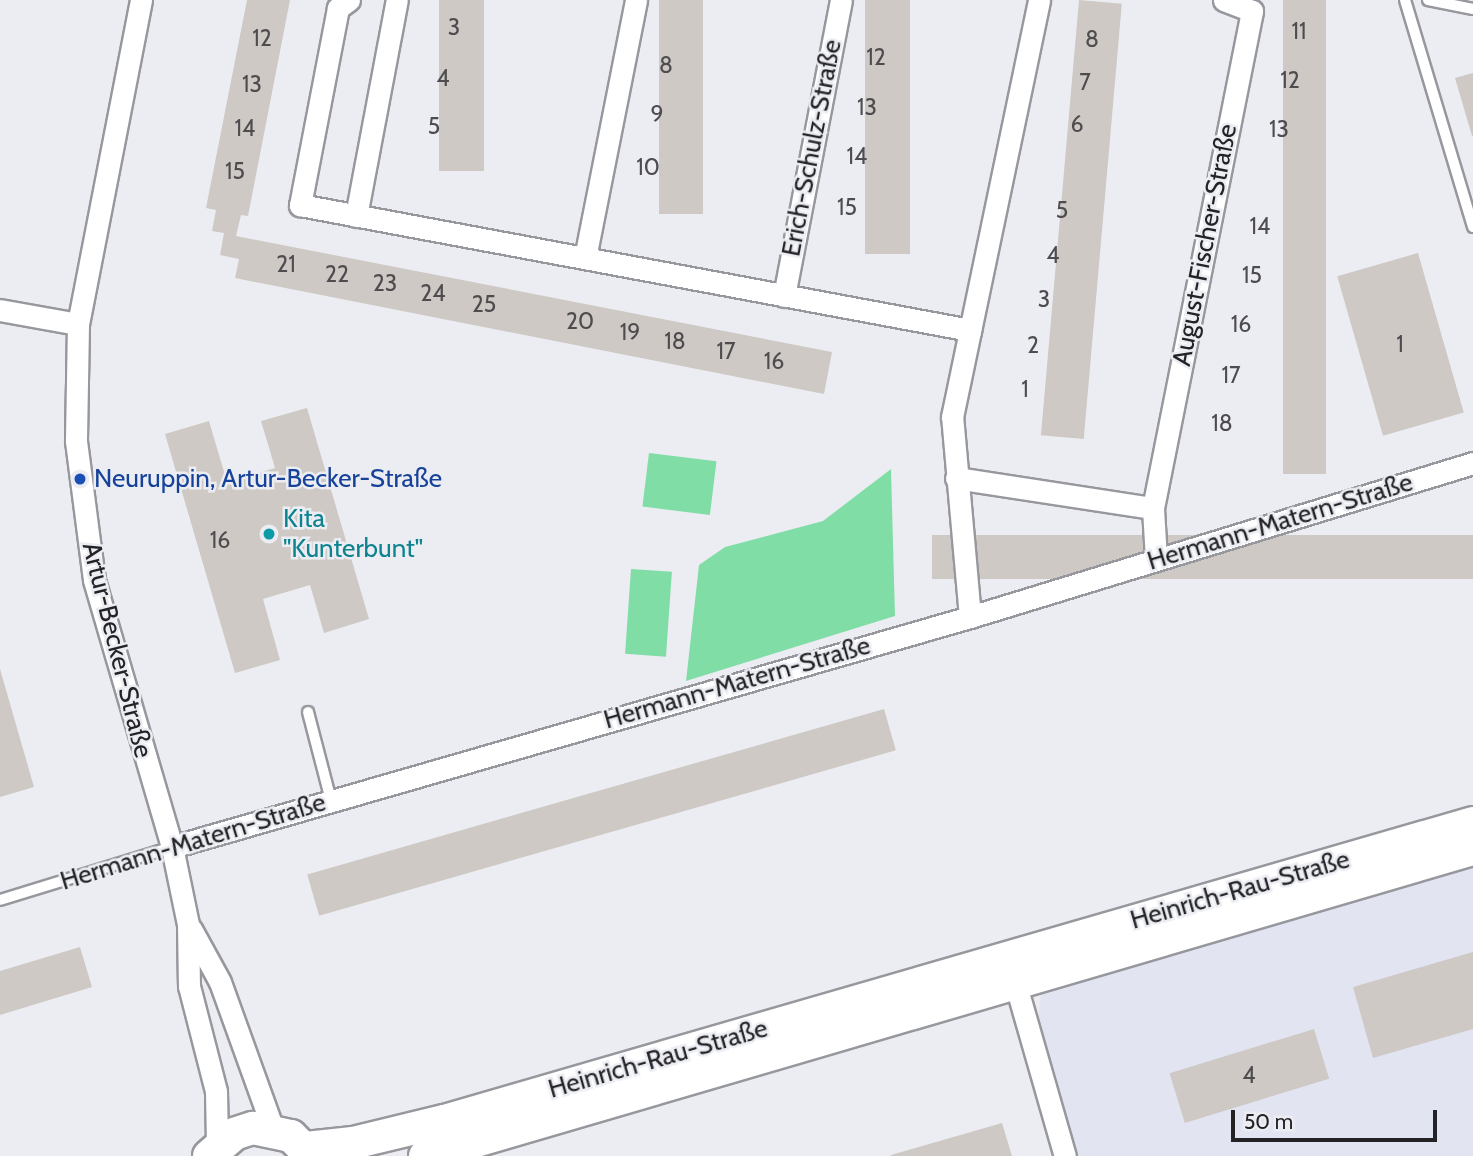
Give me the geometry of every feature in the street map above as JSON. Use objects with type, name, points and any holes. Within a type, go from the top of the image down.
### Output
[{"type":"main road","name":"Heinrich-Rau-Straße","points":[[425,1156],[1473,823]]},
{"type":"main road","name":"Heinrich-Rau-Straße","points":[[309,1152],[444,1121],[1473,849]]},
{"type":"main road","points":[[213,1151],[253,1128],[273,1129],[309,1152]]},
{"type":"street","name":"Artur-Becker-Straße","points":[[141,0],[78,324],[76,441],[94,580],[172,848],[188,924],[189,986],[216,1091],[213,1151]]},
{"type":"street","points":[[349,0],[338,8],[300,205],[970,330]]},
{"type":"street","points":[[356,216],[397,0]]},
{"type":"street","points":[[585,258],[636,0]]},
{"type":"street","name":"Erich-Schulz-Straße","points":[[784,296],[841,0]]},
{"type":"street","points":[[970,617],[952,417],[1039,0]]},
{"type":"street","name":"August-Fischer-Straße","points":[[1156,559],[1153,508],[1252,11],[1224,0]]},
{"type":"street","points":[[0,310],[78,324]]},
{"type":"street","name":"Hermann-Matern-Straße","points":[[172,848],[970,617],[1473,463]]},
{"type":"street","points":[[956,478],[1153,508]]},
{"type":"street","name":"Artur-Becker-Straße","points":[[188,924],[220,982],[273,1129]]},
{"type":"street","points":[[1011,971],[1065,1156]]},
{"type":"lane","points":[[1405,0],[1473,227]]},
{"type":"lane","points":[[1428,0],[1473,9]]},
{"type":"lane","points":[[308,712],[331,800]]},
{"type":"lane","name":"Hermann-Matern-Straße","points":[[0,900],[172,848]]},
{"type":"shaded area","points":[[1473,867],[1473,1156],[1065,1156],[1038,1025],[1041,990]]},
{"type":"green space","points":[[649,453],[716,461],[710,515],[642,507]]},
{"type":"green space","points":[[891,469],[895,616],[686,681],[699,565],[725,547],[823,521]]},
{"type":"green space","points":[[631,569],[672,572],[666,657],[625,654]]},
{"type":"building","points":[[247,0],[290,0],[248,216],[241,215],[236,236],[832,352],[824,394],[235,278],[239,259],[220,255],[224,233],[212,231],[216,210],[206,208]]},
{"type":"building","points":[[439,0],[484,0],[484,171],[439,171]]},
{"type":"building","points":[[659,0],[703,0],[703,214],[659,214]]},
{"type":"building","points":[[865,0],[910,0],[910,254],[865,254]]},
{"type":"building","points":[[1079,0],[1122,4],[1084,439],[1041,435]]},
{"type":"building","points":[[1283,0],[1326,0],[1326,474],[1283,474]]},
{"type":"building","points":[[1473,73],[1473,136],[1472,136],[1455,78]]},
{"type":"building","points":[[1418,253],[1464,413],[1383,436],[1337,276]]},
{"type":"building","name":"Kita \"Kunterbunt\"","points":[[307,408],[369,619],[324,633],[310,585],[263,599],[280,660],[235,673],[165,434],[209,421],[227,482],[275,468],[261,421]]},
{"type":"building","points":[[932,535],[1473,535],[1473,579],[932,579]]},
{"type":"building","points":[[0,669],[34,787],[0,797]]},
{"type":"building","points":[[884,709],[896,750],[319,916],[307,874]]},
{"type":"building","points":[[80,947],[92,987],[0,1015],[0,971]]},
{"type":"building","points":[[1473,952],[1473,1029],[1373,1058],[1353,987]]},
{"type":"building","points":[[1314,1029],[1329,1079],[1185,1123],[1170,1073]]},
{"type":"building","points":[[1002,1123],[1012,1156],[891,1156],[891,1155]]},
{"type":"place","name":"Neuruppin, Artur-Becker-Straße","points":[[80,479]]},
{"type":"place","name":"Kita \"Kunterbunt\"","points":[[269,534]]}]
